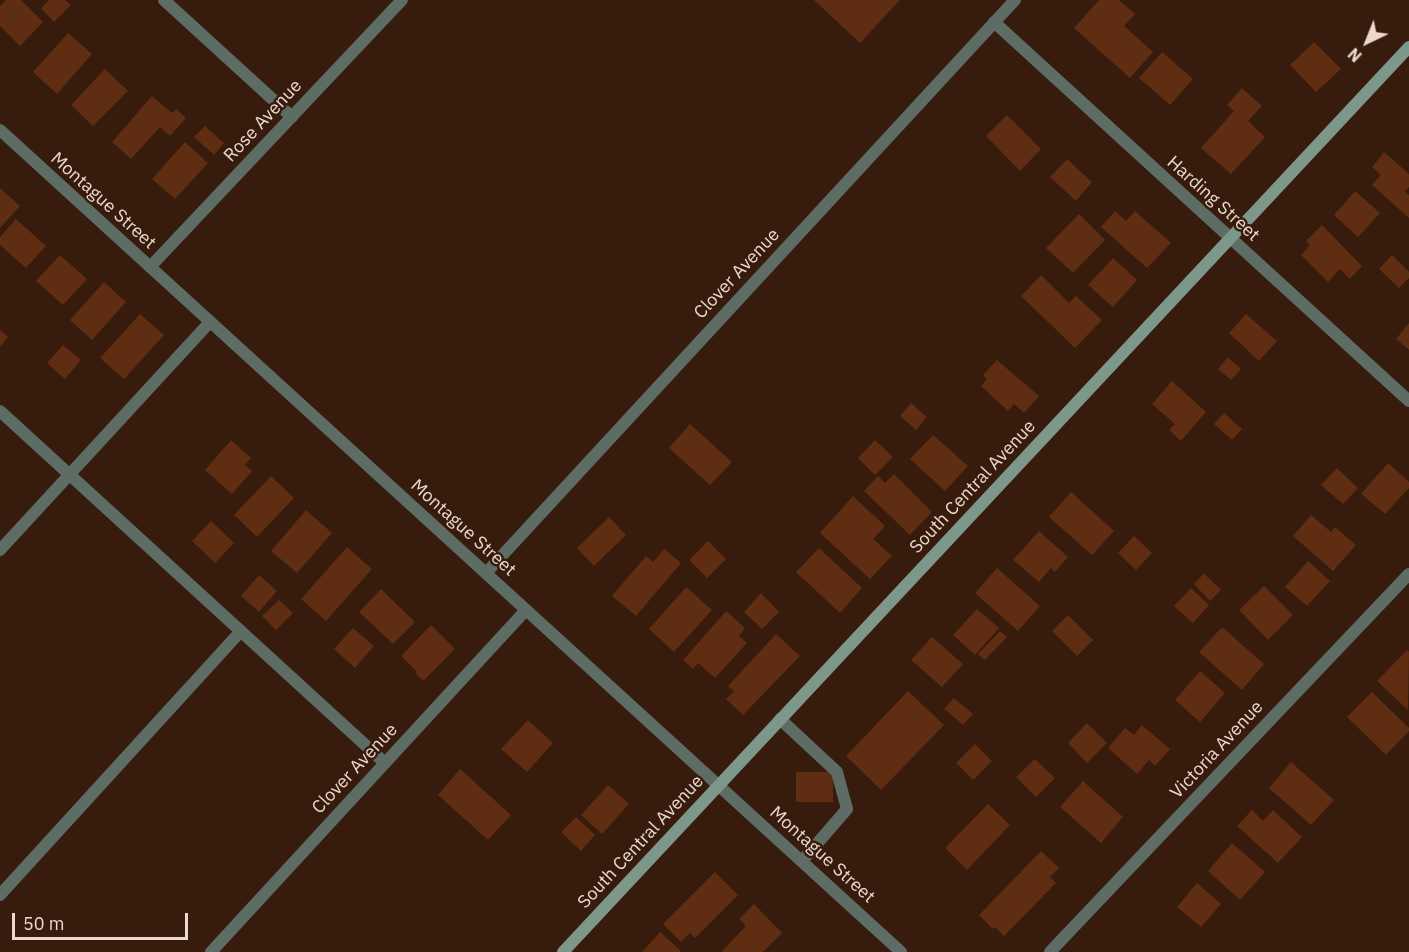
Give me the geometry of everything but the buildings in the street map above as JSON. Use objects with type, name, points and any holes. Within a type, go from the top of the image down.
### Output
[{"type":"main road","name":"South Central Avenue","points":[[563,952],[1409,47]]},
{"type":"street","points":[[164,0],[292,117]]},
{"type":"street","name":"Rose Avenue","points":[[150,267],[402,0]]},
{"type":"street","name":"Clover Avenue","points":[[486,573],[1015,0]]},
{"type":"street","name":"Harding Street","points":[[994,22],[1409,401]]},
{"type":"street","name":"Montague Street","points":[[0,130],[901,952]]},
{"type":"street","points":[[0,550],[210,322]]},
{"type":"street","points":[[0,411],[385,763]]},
{"type":"street","name":"Victoria Avenue","points":[[1050,952],[1409,574]]},
{"type":"street","name":"Clover Avenue","points":[[211,952],[526,610]]},
{"type":"street","points":[[0,895],[241,631]]},
{"type":"street","points":[[780,719],[837,772],[847,809],[802,861]]}]
